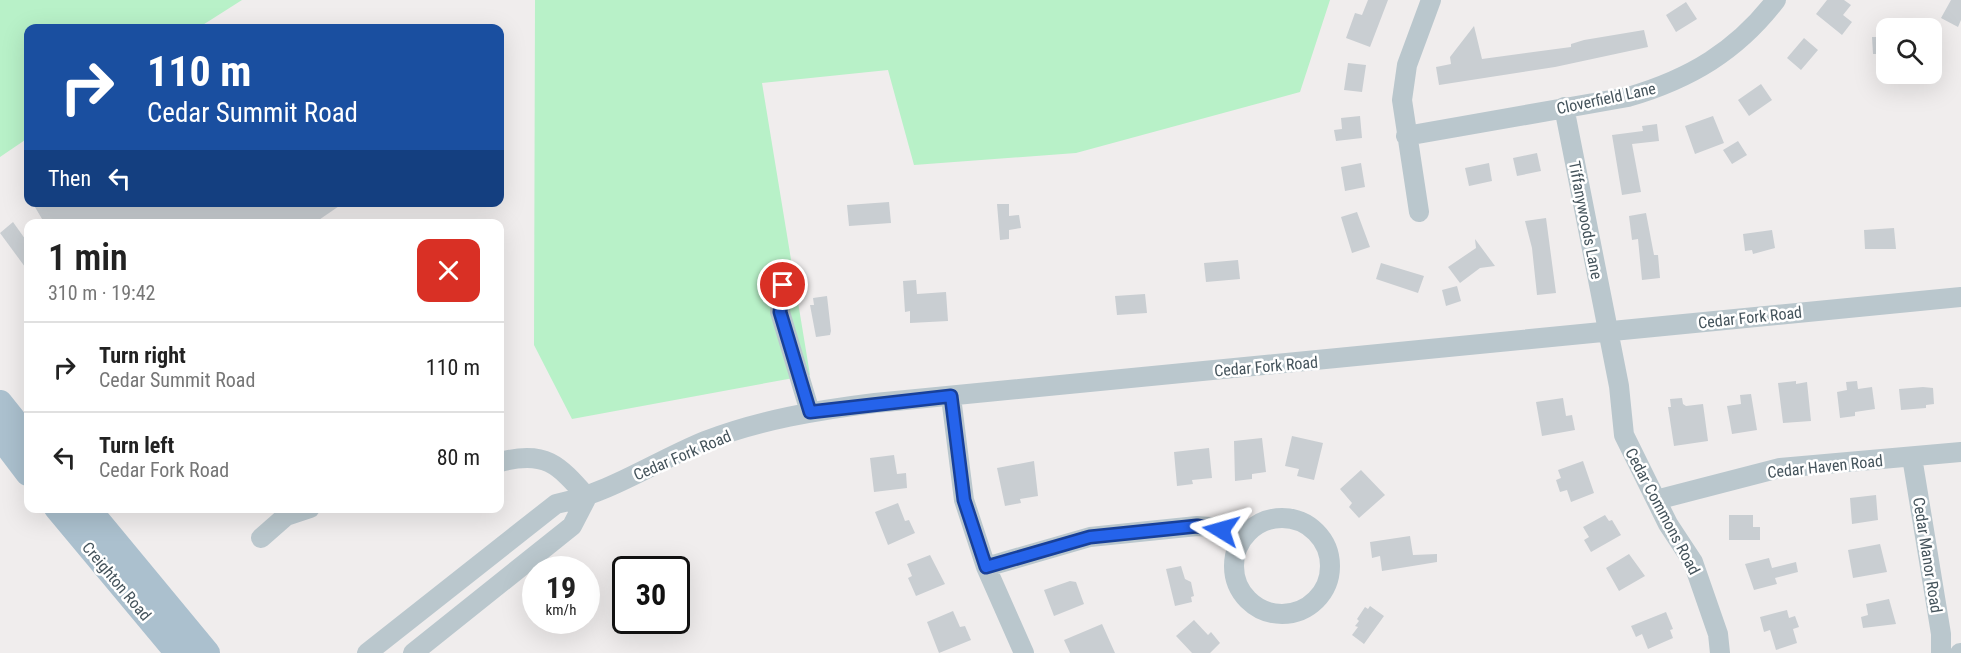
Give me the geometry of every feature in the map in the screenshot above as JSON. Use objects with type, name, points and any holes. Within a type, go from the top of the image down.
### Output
[{"type":"main road","points":[[0,403],[24,433]]},
{"type":"main road","points":[[0,436],[24,468]]},
{"type":"main road","name":"Creighton Road","points":[[61,513],[178,653]]},
{"type":"main road","name":"Creighton Road","points":[[91,513],[207,653]]},
{"type":"street","points":[[1419,213],[1402,100],[1405,76],[1431,0]]},
{"type":"street","name":"Cloverfield Lane","points":[[1406,136],[1628,97],[1686,77],[1729,50],[1746,35],[1776,0]]},
{"type":"street","name":"Tiffanywoods Lane","points":[[1564,107],[1608,332]]},
{"type":"street","points":[[783,285],[780,312],[810,412]]},
{"type":"street","name":"Cedar Fork Road","points":[[367,653],[556,504],[587,497],[705,441],[810,412],[951,396],[1961,297]]},
{"type":"street","name":"Cedar Commons Road","points":[[1608,332],[1619,386],[1624,435],[1656,500],[1693,562],[1718,634],[1720,653]]},
{"type":"street","points":[[951,396],[964,500],[986,567],[1024,653]]},
{"type":"street","name":"Cedar Haven Road","points":[[1656,500],[1780,468],[1961,452]]},
{"type":"street","points":[[413,653],[572,526],[587,497],[566,473],[547,460],[528,456],[504,461]]},
{"type":"street","name":"Cedar Manor Road","points":[[1912,456],[1941,634],[1941,653]]},
{"type":"street","points":[[261,538],[286,516],[295,513]]},
{"type":"street","points":[[1287,519],[1307,526],[1322,541],[1329,561],[1329,572],[1322,592],[1315,601],[1297,612],[1276,614],[1256,607],[1247,600],[1236,582],[1234,560],[1241,540],[1248,532],[1266,521],[1287,519]]},
{"type":"street","points":[[986,567],[1066,541],[1110,534],[1197,526],[1210,527],[1241,540]]},
{"type":"green space","points":[[0,0],[242,0],[204,24],[24,24],[24,141],[0,157]]},
{"type":"green space","points":[[535,0],[1330,0],[1300,92],[1076,153],[914,165],[888,70],[762,83],[810,375],[572,419],[534,345]]},
{"type":"building","points":[[1368,0],[1388,0],[1370,47],[1346,38],[1355,13],[1362,15]]},
{"type":"building","points":[[1827,0],[1844,0],[1851,5],[1843,15],[1852,22],[1842,35],[1816,14]]},
{"type":"building","points":[[1951,0],[1961,0],[1961,20],[1958,27],[1941,18]]},
{"type":"building","points":[[1686,2],[1697,19],[1676,32],[1666,15]]},
{"type":"building","points":[[1474,26],[1482,59],[1571,47],[1571,44],[1584,40],[1644,30],[1648,47],[1555,67],[1439,85],[1436,67],[1451,64],[1450,57]]},
{"type":"building","points":[[1872,37],[1876,37],[1876,54],[1873,54]]},
{"type":"building","points":[[1804,38],[1818,50],[1801,70],[1787,58]]},
{"type":"building","points":[[1348,63],[1366,65],[1362,92],[1344,90]]},
{"type":"building","points":[[1761,84],[1772,100],[1749,116],[1738,100]]},
{"type":"building","points":[[1360,116],[1362,138],[1336,141],[1334,130],[1342,129],[1341,118]]},
{"type":"building","points":[[1713,116],[1724,143],[1695,154],[1685,126]]},
{"type":"building","points":[[1657,124],[1659,141],[1632,144],[1641,192],[1622,195],[1612,135],[1643,131],[1642,126]]},
{"type":"building","points":[[1738,141],[1747,155],[1732,164],[1723,150]]},
{"type":"building","points":[[1537,153],[1541,171],[1517,176],[1513,158]]},
{"type":"building","points":[[1361,163],[1365,187],[1345,191],[1341,167]]},
{"type":"building","points":[[1489,163],[1492,181],[1469,186],[1465,168]]},
{"type":"building","points":[[889,202],[891,223],[849,226],[847,205]]},
{"type":"building","points":[[997,204],[1009,204],[1009,216],[1019,215],[1021,228],[1009,230],[1009,239],[1000,240]]},
{"type":"building","points":[[35,207],[338,207],[320,219],[42,219]]},
{"type":"building","points":[[1357,212],[1370,247],[1352,253],[1341,217]]},
{"type":"building","points":[[1646,213],[1654,255],[1658,255],[1660,278],[1642,280],[1638,239],[1632,240],[1629,216]]},
{"type":"building","points":[[1546,218],[1556,293],[1537,295],[1532,248],[1525,221]]},
{"type":"building","points":[[13,222],[24,237],[24,266],[0,233]]},
{"type":"building","points":[[1894,228],[1896,249],[1865,249],[1864,230]]},
{"type":"building","points":[[1772,230],[1775,248],[1753,254],[1752,250],[1745,251],[1743,234]]},
{"type":"building","points":[[1475,239],[1495,266],[1480,268],[1460,283],[1448,267],[1476,248]]},
{"type":"building","points":[[1238,260],[1240,279],[1206,282],[1204,263]]},
{"type":"building","points":[[1381,263],[1424,276],[1418,293],[1376,279]]},
{"type":"building","points":[[916,280],[917,294],[946,292],[948,321],[910,323],[910,311],[905,312],[903,281]]},
{"type":"building","points":[[1457,286],[1461,301],[1446,306],[1442,290]]},
{"type":"building","points":[[1145,294],[1147,313],[1117,315],[1115,296]]},
{"type":"building","points":[[827,296],[830,335],[816,337],[810,305],[814,305],[813,298]]},
{"type":"building","points":[[1796,381],[1796,384],[1807,382],[1811,421],[1783,423],[1778,383]]},
{"type":"building","points":[[1857,381],[1858,389],[1872,387],[1875,409],[1855,412],[1855,416],[1840,418],[1837,392],[1847,390],[1846,382]]},
{"type":"building","points":[[1933,388],[1934,404],[1926,405],[1926,408],[1901,410],[1899,389]]},
{"type":"building","points":[[1751,394],[1757,430],[1732,434],[1727,406],[1741,404],[1740,395]]},
{"type":"building","points":[[1563,398],[1566,416],[1572,415],[1575,430],[1542,436],[1536,402]]},
{"type":"building","points":[[1682,398],[1686,406],[1703,404],[1708,441],[1674,446],[1668,407],[1671,407],[1670,399]]},
{"type":"building","points":[[1292,436],[1323,443],[1314,480],[1297,476],[1299,469],[1285,466]]},
{"type":"building","points":[[1262,438],[1266,472],[1252,474],[1252,479],[1235,481],[1234,441]]},
{"type":"building","points":[[1209,448],[1212,478],[1192,480],[1193,484],[1177,486],[1174,452]]},
{"type":"building","points":[[894,455],[897,474],[906,473],[907,488],[874,492],[870,458]]},
{"type":"building","points":[[1034,461],[1038,496],[1020,499],[1021,503],[1005,506],[997,468]]},
{"type":"building","points":[[1583,461],[1594,493],[1571,502],[1567,490],[1560,492],[1556,480],[1561,478],[1558,470]]},
{"type":"building","points":[[1361,470],[1385,495],[1359,518],[1349,507],[1352,503],[1340,489]]},
{"type":"building","points":[[1876,495],[1878,520],[1852,524],[1850,498]]},
{"type":"building","points":[[898,503],[905,521],[909,520],[915,533],[888,545],[875,512]]},
{"type":"building","points":[[1605,515],[1609,521],[1612,520],[1621,535],[1591,552],[1584,540],[1589,537],[1583,527]]},
{"type":"building","points":[[1729,515],[1753,515],[1753,527],[1760,527],[1760,540],[1729,540]]},
{"type":"building","points":[[1410,536],[1413,555],[1437,554],[1437,562],[1382,571],[1380,556],[1372,558],[1370,542]]},
{"type":"building","points":[[1880,544],[1887,572],[1853,578],[1848,550]]},
{"type":"building","points":[[1629,554],[1645,576],[1619,591],[1606,568]]},
{"type":"building","points":[[930,555],[945,584],[916,596],[908,578],[912,576],[907,564]]},
{"type":"building","points":[[1769,558],[1772,568],[1796,562],[1798,572],[1775,578],[1777,584],[1754,590],[1745,564]]},
{"type":"building","points":[[1181,566],[1185,579],[1191,582],[1194,596],[1191,597],[1192,602],[1175,606],[1166,569]]},
{"type":"building","points":[[1070,581],[1076,582],[1084,604],[1054,616],[1044,590]]},
{"type":"building","points":[[1889,599],[1896,624],[1863,628],[1861,617],[1868,615],[1866,604]]},
{"type":"building","points":[[1370,606],[1384,616],[1364,644],[1352,635],[1358,627],[1355,626],[1359,621],[1357,619],[1365,607],[1368,609]]},
{"type":"building","points":[[1787,610],[1789,618],[1795,616],[1799,627],[1793,629],[1797,643],[1776,650],[1770,630],[1764,632],[1760,617]]},
{"type":"building","points":[[953,611],[960,627],[965,626],[971,640],[939,653],[927,622]]},
{"type":"building","points":[[1666,612],[1673,629],[1670,630],[1673,638],[1648,649],[1642,634],[1636,637],[1631,626]]},
{"type":"building","points":[[1194,620],[1208,635],[1211,632],[1220,643],[1210,653],[1192,653],[1176,636]]},
{"type":"building","points":[[1102,624],[1115,653],[1070,653],[1064,640]]},
{"type":"route","points":[[783,285],[780,312],[810,412],[951,396],[958,471],[972,530],[986,567],[1066,541],[1090,537],[1197,526],[1221,530]]}]
